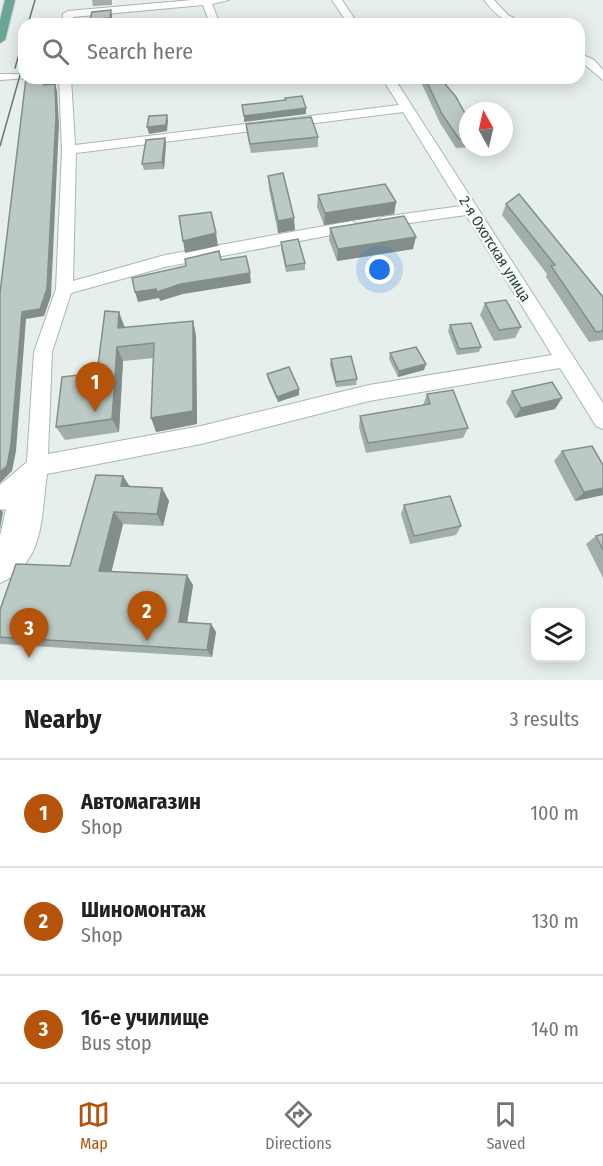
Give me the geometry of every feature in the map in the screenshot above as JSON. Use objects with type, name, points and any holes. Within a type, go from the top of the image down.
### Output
[{"type":"main road","points":[[0,40],[10,0]]},
{"type":"street","points":[[68,0],[68,18]]},
{"type":"street","points":[[76,18],[224,0]]},
{"type":"street","points":[[337,0],[349,18]]},
{"type":"street","points":[[489,0],[507,18]]},
{"type":"street","points":[[207,1],[213,18]]},
{"type":"street","points":[[585,59],[603,77]]},
{"type":"street","points":[[0,77],[18,77]]},
{"type":"street","points":[[0,552],[13,540],[17,489],[43,352],[63,288],[69,150],[65,84]]},
{"type":"street","name":"2-я Охотская улица","points":[[392,84],[603,420]]},
{"type":"street","points":[[69,150],[407,108]]},
{"type":"street","points":[[63,288],[165,261],[332,229],[470,210]]},
{"type":"street","points":[[17,489],[201,435],[369,393],[565,360]]},
{"type":"street","points":[[0,571],[26,545],[17,489]]},
{"type":"building","points":[[111,10],[110,18],[90,18],[92,12]]},
{"type":"building","points":[[25,84],[55,84],[56,117],[47,289],[40,309],[22,312],[11,445],[7,466],[0,472],[0,293]]},
{"type":"building","points":[[428,84],[445,84],[456,97],[459,102],[459,139],[442,114]]},
{"type":"building","points":[[302,96],[306,108],[244,116],[242,105]]},
{"type":"building","points":[[167,115],[166,125],[147,127],[149,116]]},
{"type":"building","points":[[311,117],[318,137],[250,144],[246,124]]},
{"type":"building","points":[[165,138],[162,162],[142,164],[146,140]]},
{"type":"building","points":[[283,173],[294,218],[278,221],[268,176]]},
{"type":"building","points":[[385,184],[396,202],[325,213],[318,195]]},
{"type":"building","points":[[519,194],[603,297],[603,331],[596,332],[551,266],[555,265],[506,204]]},
{"type":"building","points":[[211,212],[216,233],[183,241],[179,216]]},
{"type":"building","points":[[404,216],[416,237],[338,249],[330,228]]},
{"type":"building","points":[[298,239],[305,263],[286,266],[281,242]]},
{"type":"building","points":[[219,251],[221,260],[246,256],[250,273],[181,284],[157,292],[156,289],[135,292],[132,278],[186,266],[185,259]]},
{"type":"building","points":[[506,300],[521,327],[499,330],[485,303]]},
{"type":"building","points":[[105,311],[119,312],[118,328],[193,321],[193,411],[151,418],[154,343],[117,347],[112,419],[56,427],[62,377],[97,373]]},
{"type":"building","points":[[471,323],[481,347],[459,349],[450,325]]},
{"type":"building","points":[[416,347],[426,364],[399,371],[390,353]]},
{"type":"building","points":[[351,356],[357,379],[336,382],[331,359]]},
{"type":"building","points":[[289,367],[299,389],[277,397],[267,374]]},
{"type":"building","points":[[552,382],[562,398],[521,408],[512,391]]},
{"type":"building","points":[[453,390],[468,428],[368,443],[360,416],[430,404],[427,394]]},
{"type":"building","points":[[592,446],[603,465],[603,488],[584,492],[562,451]]},
{"type":"building","points":[[96,475],[123,476],[121,486],[162,488],[157,514],[114,512],[99,571],[187,575],[179,622],[211,624],[207,650],[0,637],[0,610],[16,564],[70,566]]},
{"type":"building","points":[[450,496],[461,526],[414,536],[404,505]]},
{"type":"building","points":[[603,534],[603,550],[596,536]]},
{"type":"tram line","points":[[30,18],[35,0]]},
{"type":"tram line","points":[[15,68],[18,58]]},
{"type":"tram line","points":[[0,146],[18,82]]},
{"type":"place","name":"Автомагазин","points":[[95,412]]},
{"type":"place","name":"Шиномонтаж","points":[[147,641]]},
{"type":"place","name":"16-е училище","points":[[29,658]]}]
